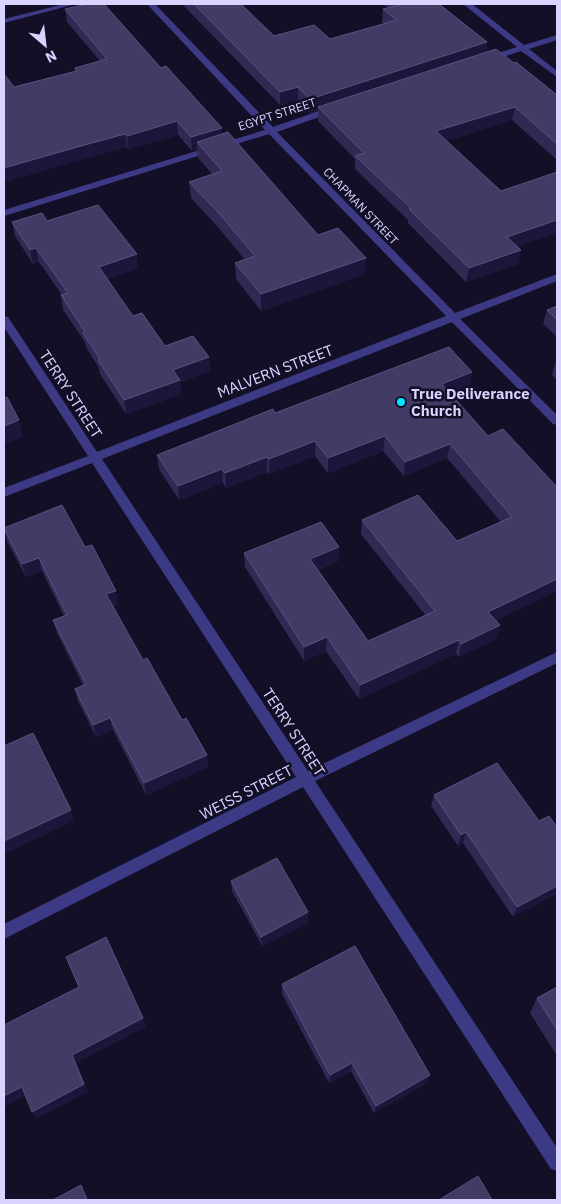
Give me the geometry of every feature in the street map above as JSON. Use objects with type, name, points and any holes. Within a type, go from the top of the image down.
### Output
[{"type":"street","points":[[4,21],[72,4]]},
{"type":"street","name":"CHAPMAN STREET","points":[[151,4],[270,131],[557,421]]},
{"type":"street","points":[[468,4],[557,75]]},
{"type":"street","points":[[476,63],[557,37]]},
{"type":"street","name":"EGYPT STREET","points":[[4,213],[270,131],[346,105]]},
{"type":"street","name":"MALVERN STREET","points":[[4,493],[412,333],[454,319],[557,277]]},
{"type":"street","name":"TERRY STREET","points":[[4,319],[93,458],[557,1163]]},
{"type":"street","name":"WEISS STREET","points":[[4,932],[306,779],[557,657]]},
{"type":"building","points":[[87,4],[104,4],[161,68],[166,66],[222,128],[191,137],[177,121],[4,168],[4,74],[14,87],[77,71],[75,68],[107,59],[65,9]]},
{"type":"building","points":[[194,4],[241,4],[274,36],[314,25],[330,39],[397,20],[383,9],[399,4],[439,4],[487,42],[310,99],[298,87],[280,92]]},
{"type":"building","points":[[496,49],[514,63],[516,62],[557,95],[557,144],[515,107],[436,131],[501,191],[557,172],[557,220],[507,237],[521,250],[469,268],[409,209],[411,208],[355,156],[364,153],[318,107]]},
{"type":"building","points":[[228,132],[318,235],[338,228],[366,258],[261,294],[235,263],[255,256],[217,211],[189,182],[222,171],[197,142]]},
{"type":"building","points":[[98,205],[137,254],[99,267],[133,316],[142,313],[165,346],[193,336],[209,357],[173,370],[180,380],[124,400],[98,360],[100,359],[83,333],[85,332],[61,295],[68,293],[36,248],[30,250],[12,222],[42,213],[47,221]]},
{"type":"building","points":[[557,306],[557,320],[547,310]]},
{"type":"building","points":[[449,347],[472,372],[442,384],[488,436],[503,429],[557,487],[557,579],[488,612],[500,625],[461,644],[459,640],[360,685],[327,637],[304,647],[244,553],[321,522],[339,547],[310,559],[368,641],[435,611],[362,520],[418,495],[457,541],[512,517],[450,444],[405,462],[385,436],[328,458],[315,441],[269,459],[267,457],[225,473],[222,469],[178,486],[157,455],[273,409],[275,413]]},
{"type":"building","points":[[7,397],[19,420],[4,426],[4,398]]},
{"type":"building","points":[[62,505],[85,547],[92,545],[116,591],[106,594],[143,660],[147,658],[182,720],[186,718],[207,755],[144,783],[110,718],[93,725],[75,689],[86,684],[53,620],[67,615],[39,558],[22,564],[4,528]]},
{"type":"building","points":[[33,733],[71,810],[4,841],[4,746]]},
{"type":"building","points":[[497,763],[539,821],[549,816],[557,827],[557,886],[517,907],[466,832],[461,835],[434,795]]},
{"type":"building","points":[[277,858],[308,912],[261,937],[231,881]]},
{"type":"building","points":[[106,937],[143,1018],[72,1055],[84,1084],[32,1112],[22,1087],[4,1096],[4,1025],[79,987],[66,957]]},
{"type":"building","points":[[355,946],[430,1075],[376,1106],[352,1063],[330,1075],[282,984]]},
{"type":"building","points":[[557,987],[557,1030],[537,998]]},
{"type":"building","points":[[478,1176],[492,1200],[439,1200]]},
{"type":"building","points":[[81,1185],[87,1200],[53,1200]]},
{"type":"place","name":"True Deliverance Church","points":[[401,402]]}]
